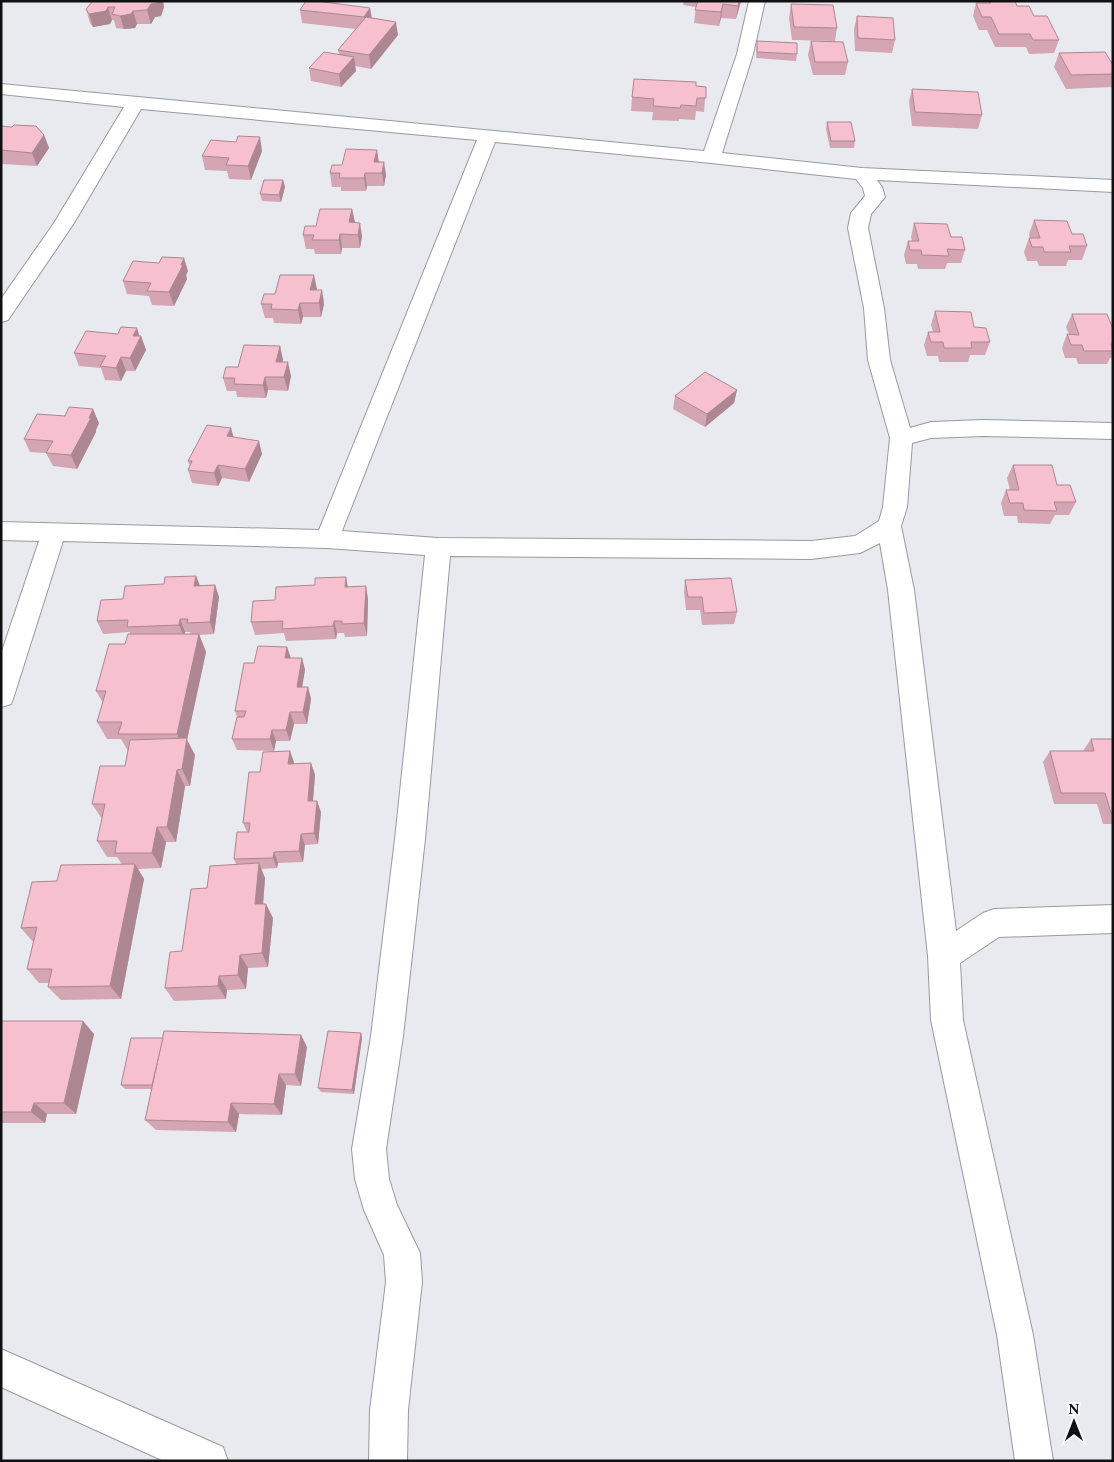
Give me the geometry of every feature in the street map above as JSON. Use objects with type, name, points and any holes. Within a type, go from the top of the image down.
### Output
[{"type":"street","points":[[711,158],[744,54],[757,1]]},
{"type":"street","points":[[1,89],[135,104],[862,174],[1113,186]]},
{"type":"street","points":[[1,315],[64,223],[135,104]]},
{"type":"street","points":[[327,539],[488,137]]},
{"type":"street","points":[[862,174],[872,187],[875,197],[861,213],[858,228],[874,308],[879,360],[901,438],[895,507],[889,526],[901,590],[944,956],[948,1020],[1014,1335],[1034,1461]]},
{"type":"street","points":[[901,438],[931,430],[983,428],[1113,431]]},
{"type":"street","points":[[1,531],[327,539],[438,547],[811,550],[860,544],[889,526]]},
{"type":"street","points":[[1,696],[54,532]]},
{"type":"street","points":[[388,1461],[388,1410],[404,1282],[402,1253],[381,1210],[372,1179],[370,1149],[387,1036],[410,839],[438,547]]},
{"type":"street","points":[[944,956],[994,923],[1113,919]]},
{"type":"street","points":[[1,1368],[208,1461]]},
{"type":"building","points":[[93,1],[158,1],[151,4],[147,10],[133,11],[131,14],[120,16],[112,14],[115,7],[108,7],[106,11],[89,14],[86,9]]},
{"type":"building","points":[[306,1],[370,8],[364,17],[300,10]]},
{"type":"building","points":[[698,1],[739,1],[738,6],[723,4],[721,12],[695,10]]},
{"type":"building","points":[[990,1],[1015,1],[1017,6],[1029,6],[1034,16],[1047,16],[1059,40],[1033,40],[1030,34],[999,34],[991,17],[982,17],[976,3],[991,3]]},
{"type":"building","points":[[791,4],[833,5],[837,28],[794,27]]},
{"type":"building","points":[[857,16],[893,18],[895,40],[858,38]]},
{"type":"building","points":[[366,17],[396,22],[369,55],[338,50]]},
{"type":"building","points":[[757,41],[797,43],[797,54],[757,52]]},
{"type":"building","points":[[811,41],[843,42],[848,62],[815,62]]},
{"type":"building","points":[[324,52],[354,57],[339,74],[309,68]]},
{"type":"building","points":[[1105,52],[1113,65],[1113,74],[1071,75],[1059,53]]},
{"type":"building","points":[[634,79],[696,82],[696,86],[706,87],[706,98],[697,98],[696,106],[681,105],[680,108],[653,106],[654,99],[632,97]]},
{"type":"building","points":[[912,89],[978,92],[982,115],[915,112]]},
{"type":"building","points":[[827,122],[851,122],[855,141],[831,141]]},
{"type":"building","points":[[14,125],[36,126],[44,135],[32,153],[1,150],[1,126],[12,127]]},
{"type":"building","points":[[238,136],[260,137],[248,166],[226,165],[229,158],[202,156],[211,140],[236,142]]},
{"type":"building","points":[[346,149],[377,150],[374,162],[384,162],[382,173],[365,173],[364,178],[339,178],[340,173],[330,173],[332,165],[342,165]]},
{"type":"building","points":[[264,180],[283,180],[279,195],[260,194]]},
{"type":"building","points":[[320,209],[352,209],[349,222],[360,223],[358,235],[340,234],[339,240],[312,240],[314,235],[303,235],[305,226],[316,226]]},
{"type":"building","points":[[1034,220],[1067,221],[1072,234],[1083,234],[1087,246],[1069,246],[1071,252],[1044,252],[1043,247],[1032,247],[1029,238],[1040,238]]},
{"type":"building","points":[[914,223],[947,224],[951,237],[962,237],[965,250],[947,249],[949,256],[922,255],[921,250],[910,250],[908,241],[919,241]]},
{"type":"building","points":[[162,257],[184,258],[181,265],[183,265],[169,292],[147,291],[151,283],[123,281],[133,261],[159,263]]},
{"type":"building","points":[[280,275],[314,275],[310,290],[322,290],[319,303],[300,303],[298,310],[271,309],[272,304],[261,304],[264,294],[275,294]]},
{"type":"building","points":[[935,311],[971,312],[974,327],[986,328],[990,342],[971,342],[972,348],[944,348],[943,342],[931,342],[928,332],[940,332]]},
{"type":"building","points":[[1072,314],[1107,314],[1113,329],[1113,344],[1111,344],[1113,351],[1084,351],[1082,345],[1071,345],[1067,334],[1079,335]]},
{"type":"building","points":[[121,327],[137,328],[133,336],[141,336],[130,358],[121,357],[116,368],[100,366],[106,356],[74,353],[86,331],[118,334]]},
{"type":"building","points":[[244,345],[280,346],[276,362],[288,362],[284,377],[265,377],[263,385],[234,384],[235,378],[223,378],[226,367],[238,367]]},
{"type":"building","points":[[705,372],[737,390],[707,414],[675,396]]},
{"type":"building","points":[[69,407],[93,409],[89,418],[91,418],[71,455],[46,453],[53,441],[24,439],[37,414],[65,416]]},
{"type":"building","points":[[207,425],[231,428],[227,436],[259,441],[245,469],[218,465],[214,473],[188,470],[192,461],[188,461]]},
{"type":"building","points":[[1013,465],[1052,465],[1057,485],[1070,485],[1076,502],[1054,502],[1057,511],[1024,510],[1023,503],[1010,503],[1006,490],[1019,490]]},
{"type":"building","points":[[196,576],[194,586],[215,585],[210,622],[187,623],[188,619],[180,619],[179,625],[127,627],[128,620],[97,621],[101,600],[123,599],[125,586],[164,584],[165,577]]},
{"type":"building","points":[[346,577],[345,587],[366,586],[364,623],[342,624],[342,621],[334,621],[333,626],[282,629],[283,621],[251,622],[253,601],[275,600],[276,587],[315,585],[315,578]]},
{"type":"building","points":[[731,578],[737,612],[704,613],[702,597],[688,597],[685,580]]},
{"type":"building","points":[[128,634],[199,634],[177,734],[118,734],[122,722],[97,722],[106,691],[96,691],[109,644],[125,644]]},
{"type":"building","points":[[258,646],[287,647],[285,658],[302,658],[297,687],[308,687],[303,712],[290,712],[286,730],[272,730],[270,739],[232,739],[237,717],[244,717],[246,711],[235,711],[244,663],[254,663]]},
{"type":"building","points":[[187,738],[182,769],[177,770],[167,827],[157,827],[152,853],[115,853],[117,841],[97,841],[105,804],[92,804],[100,766],[125,766],[130,740]]},
{"type":"building","points":[[1091,739],[1113,739],[1113,813],[1111,813],[1105,793],[1061,793],[1050,751],[1094,751]]},
{"type":"building","points":[[290,751],[288,764],[311,763],[308,801],[317,801],[314,833],[301,834],[299,851],[274,852],[273,858],[234,859],[237,832],[249,832],[250,823],[243,823],[249,772],[260,772],[263,752]]},
{"type":"building","points":[[259,863],[255,904],[266,904],[262,953],[240,955],[238,975],[219,976],[218,986],[165,988],[170,952],[182,951],[191,889],[207,888],[210,866]]},
{"type":"building","points":[[135,864],[110,986],[48,987],[52,969],[27,969],[37,927],[21,928],[32,882],[57,881],[61,865]]},
{"type":"building","points":[[1,1021],[83,1021],[64,1103],[34,1103],[31,1112],[1,1112]]},
{"type":"building","points":[[164,1031],[301,1035],[295,1074],[279,1074],[274,1104],[231,1103],[228,1122],[145,1120]]},
{"type":"building","points":[[328,1031],[361,1033],[352,1090],[318,1088]]},
{"type":"building","points":[[131,1038],[163,1038],[152,1085],[121,1085]]}]
